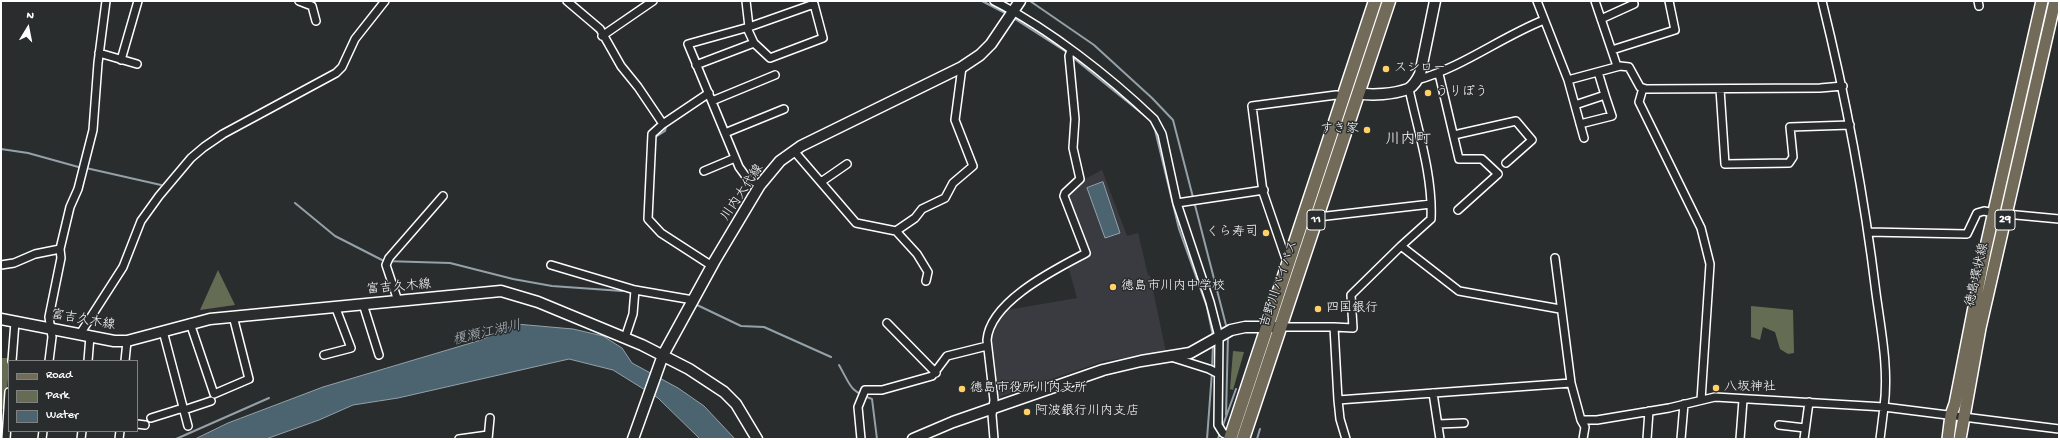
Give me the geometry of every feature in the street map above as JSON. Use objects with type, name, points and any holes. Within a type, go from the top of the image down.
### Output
[{"type":"highway","name":"吉野川バイパス","points":[[1243,439],[1273,326],[1287,264],[1375,1]]},
{"type":"highway","name":"吉野川バイパス","points":[[1225,434],[1273,326],[1318,217],[1389,1]]},
{"type":"main road","name":"川内大代線","points":[[633,439],[650,395],[663,355],[712,266],[760,185],[780,161],[794,151],[962,67],[991,44],[1020,1]]},
{"type":"main road","points":[[1358,93],[1366,95],[1409,89],[1417,80],[1435,1]]},
{"type":"main road","name":"徳島環状線","points":[[1948,439],[1951,415],[1955,404],[1969,328],[2042,1]]},
{"type":"main road","name":"徳島環状線","points":[[1960,439],[1980,328],[2055,1]]},
{"type":"main road","name":"富吉久木線","points":[[1,319],[114,341],[127,341],[190,323],[233,316],[501,292],[538,302],[663,355],[724,392],[736,404],[757,439]]},
{"type":"main road","points":[[913,439],[953,422],[1103,370],[1141,361],[1190,353],[1220,337],[1245,327],[1273,326]]},
{"type":"street","points":[[49,360],[51,329],[49,317],[61,258],[60,249],[70,207],[78,189],[93,130],[99,53],[106,1]]},
{"type":"street","points":[[121,60],[138,1]]},
{"type":"street","points":[[299,1],[312,6],[316,21]]},
{"type":"street","points":[[80,334],[123,267],[141,221],[159,196],[191,158],[223,134],[336,73],[342,67],[355,39],[385,1]]},
{"type":"street","points":[[567,1],[596,26],[621,66],[664,124]]},
{"type":"street","points":[[602,36],[653,1]]},
{"type":"street","points":[[746,1],[748,27],[754,43],[770,58],[823,38],[814,4],[748,27],[688,44],[739,167],[748,178],[760,185]]},
{"type":"street","points":[[994,1],[1070,53],[1154,119],[1162,134],[1177,204],[1210,302],[1220,337],[1213,371],[1225,434]]},
{"type":"street","points":[[1537,1],[1568,80],[1584,138]]},
{"type":"street","points":[[1595,1],[1618,66]]},
{"type":"street","points":[[1612,50],[1675,30],[1669,1]]},
{"type":"street","points":[[1822,1],[1843,86],[1868,232],[1886,372],[1880,439]]},
{"type":"street","points":[[1601,19],[1636,2]]},
{"type":"street","points":[[1417,80],[1439,74],[1525,27],[1544,20]]},
{"type":"street","points":[[696,65],[754,43]]},
{"type":"street","points":[[99,53],[137,64]]},
{"type":"street","points":[[994,439],[992,408],[994,400],[988,346],[988,330],[1002,309],[1035,282],[1086,253],[1064,196],[1065,193],[1080,179],[1073,148],[1075,118],[1070,53]]},
{"type":"street","points":[[1568,80],[1618,66],[1629,67],[1640,87],[1643,88],[1720,89],[1843,86]]},
{"type":"street","points":[[896,231],[915,218],[922,209],[945,198],[953,183],[973,166],[955,120],[962,67]]},
{"type":"street","points":[[1580,124],[1612,116],[1604,95],[1598,72]]},
{"type":"street","points":[[1439,74],[1459,159],[1482,159],[1498,174],[1458,210]]},
{"type":"street","points":[[712,101],[774,75]]},
{"type":"street","points":[[1643,88],[1639,102],[1701,228],[1710,264],[1701,400]]},
{"type":"street","points":[[1273,326],[1334,326],[1353,328],[1351,295],[1431,218],[1432,204],[1409,89]]},
{"type":"street","points":[[1720,89],[1725,164],[1789,163],[1793,157],[1790,127],[1850,125]]},
{"type":"street","points":[[709,93],[652,134],[648,219],[660,232],[712,266]]},
{"type":"street","points":[[1287,264],[1284,251],[1263,192],[1264,190],[1252,106],[1336,95],[1344,96]]},
{"type":"street","points":[[1575,105],[1604,95]]},
{"type":"street","points":[[725,133],[784,109]]},
{"type":"street","points":[[1454,135],[1516,121],[1532,140],[1506,163]]},
{"type":"street","points":[[794,151],[856,223],[896,231],[917,254],[928,272],[926,281]]},
{"type":"street","points":[[704,171],[735,158]]},
{"type":"street","points":[[821,182],[847,164]]},
{"type":"street","points":[[1177,204],[1264,190]]},
{"type":"street","points":[[398,301],[386,265],[444,196]]},
{"type":"street","points":[[1318,217],[1432,204]]},
{"type":"street","points":[[1868,232],[1966,234],[1977,213],[1984,211],[1994,213]]},
{"type":"street","points":[[2006,214],[2059,219]]},
{"type":"street","points":[[1401,246],[1459,291],[1560,309]]},
{"type":"street","points":[[1,265],[14,263],[35,254],[60,249]]},
{"type":"street","points":[[1555,258],[1560,309],[1571,383],[1581,420],[1585,427],[1583,439]]},
{"type":"street","points":[[551,266],[635,290],[693,300]]},
{"type":"street","points":[[625,338],[633,314],[635,290]]},
{"type":"street","points":[[363,304],[379,355]]},
{"type":"street","points":[[324,355],[351,348],[335,306]]},
{"type":"street","points":[[190,323],[214,394],[249,379],[233,316]]},
{"type":"street","points":[[12,360],[15,322]]},
{"type":"street","points":[[887,323],[936,373]]},
{"type":"street","points":[[1334,326],[1340,419],[1346,439]]},
{"type":"street","points":[[162,331],[188,426]]},
{"type":"street","points":[[88,360],[90,336]]},
{"type":"street","points":[[126,360],[127,341]]},
{"type":"street","points":[[861,439],[857,411],[865,390],[882,390],[932,376],[936,373],[947,356],[988,346]]},
{"type":"street","points":[[1171,357],[1213,371]]},
{"type":"street","points":[[1338,400],[1571,383]]},
{"type":"street","points":[[1433,393],[1440,439]]},
{"type":"street","points":[[1581,420],[1597,420],[1715,397],[1743,400],[1808,402],[1884,407],[2059,429]]},
{"type":"street","points":[[1740,439],[1743,400]]},
{"type":"street","points":[[151,418],[211,401]]},
{"type":"street","points":[[1804,439],[1808,402]]},
{"type":"street","points":[[1681,439],[1684,404]]},
{"type":"street","points":[[1647,439],[1649,411]]},
{"type":"street","points":[[6,439],[8,414]]},
{"type":"street","points":[[459,438],[488,437],[490,418]]},
{"type":"street","points":[[1438,424],[1464,423]]},
{"type":"street","points":[[1779,426],[1805,428]]},
{"type":"shaded area","name":"徳島市川内中学校","points":[[1102,170],[1127,236],[1138,233],[1148,275],[1150,276],[1166,352],[1104,361],[996,398],[989,339],[991,332],[1007,310],[1077,298],[1068,266],[1090,255],[1079,223],[1067,198],[1081,181]]},
{"type":"green space","points":[[218,270],[235,305],[200,310]]},
{"type":"green space","points":[[1751,306],[1793,310],[1794,353],[1788,354],[1780,349],[1775,332],[1763,327],[1760,340],[1751,337]]},
{"type":"green space","points":[[1233,351],[1244,352],[1233,390],[1230,389]]},
{"type":"green space","points":[[1,358],[10,358],[10,360],[8,360],[5,409],[1,409]]},
{"type":"water","points":[[1103,182],[1120,233],[1105,238],[1087,188]]},
{"type":"water","points":[[516,324],[573,329],[603,336],[622,348],[632,363],[678,388],[704,406],[735,439],[700,439],[658,398],[613,370],[569,359],[398,398],[353,405],[319,420],[266,439],[195,439],[228,423],[323,387],[481,340]]},
{"type":"waterway","points":[[982,1],[1007,14]]},
{"type":"waterway","points":[[1030,1],[1094,45],[1152,98],[1173,120],[1227,329]]},
{"type":"waterway","points":[[1012,17],[1068,53]]},
{"type":"waterway","points":[[593,28],[600,35]]},
{"type":"waterway","points":[[1071,56],[1150,120],[1155,130],[1179,229],[1207,307],[1213,336]]},
{"type":"waterway","points":[[617,67],[627,79]]},
{"type":"waterway","points":[[654,138],[665,131],[666,127]]},
{"type":"waterway","points":[[1,149],[28,153],[82,168]]},
{"type":"waterway","points":[[86,168],[161,185]]},
{"type":"waterway","points":[[295,203],[335,236],[384,261],[450,263],[513,279],[552,286],[622,291]]},
{"type":"waterway","points":[[695,304],[741,326],[764,327],[831,357]]},
{"type":"waterway","points":[[1226,415],[1228,335]]},
{"type":"waterway","points":[[1212,368],[1213,344]]},
{"type":"waterway","points":[[839,365],[851,387],[864,396],[872,399],[877,439]]},
{"type":"waterway","points":[[1207,439],[1212,372]]},
{"type":"waterway","points":[[1222,428],[1236,389]]},
{"type":"waterway","points":[[176,439],[269,398]]},
{"type":"waterway","points":[[1257,439],[1260,429]]},
{"type":"waterway","points":[[1218,439],[1220,432]]},
{"type":"place","name":"スシロー","points":[[1386,69]]},
{"type":"place","name":"うりぼう","points":[[1428,93]]},
{"type":"place","name":"すき家","points":[[1367,130]]},
{"type":"place","name":"くら寿司","points":[[1266,233]]},
{"type":"place","name":"徳島市川内中学校","points":[[1113,287]]},
{"type":"place","name":"四国銀行","points":[[1318,309]]},
{"type":"place","name":"八坂神社","points":[[1716,388]]},
{"type":"place","name":"徳島市役所川内支所","points":[[962,389]]},
{"type":"place","name":"阿波銀行川内支店","points":[[1027,412]]},
{"type":"district","name":"川内町","points":[[1408,141]]},
{"type":"water label","name":"榎瀬江湖川","points":[[487,334]]}]
